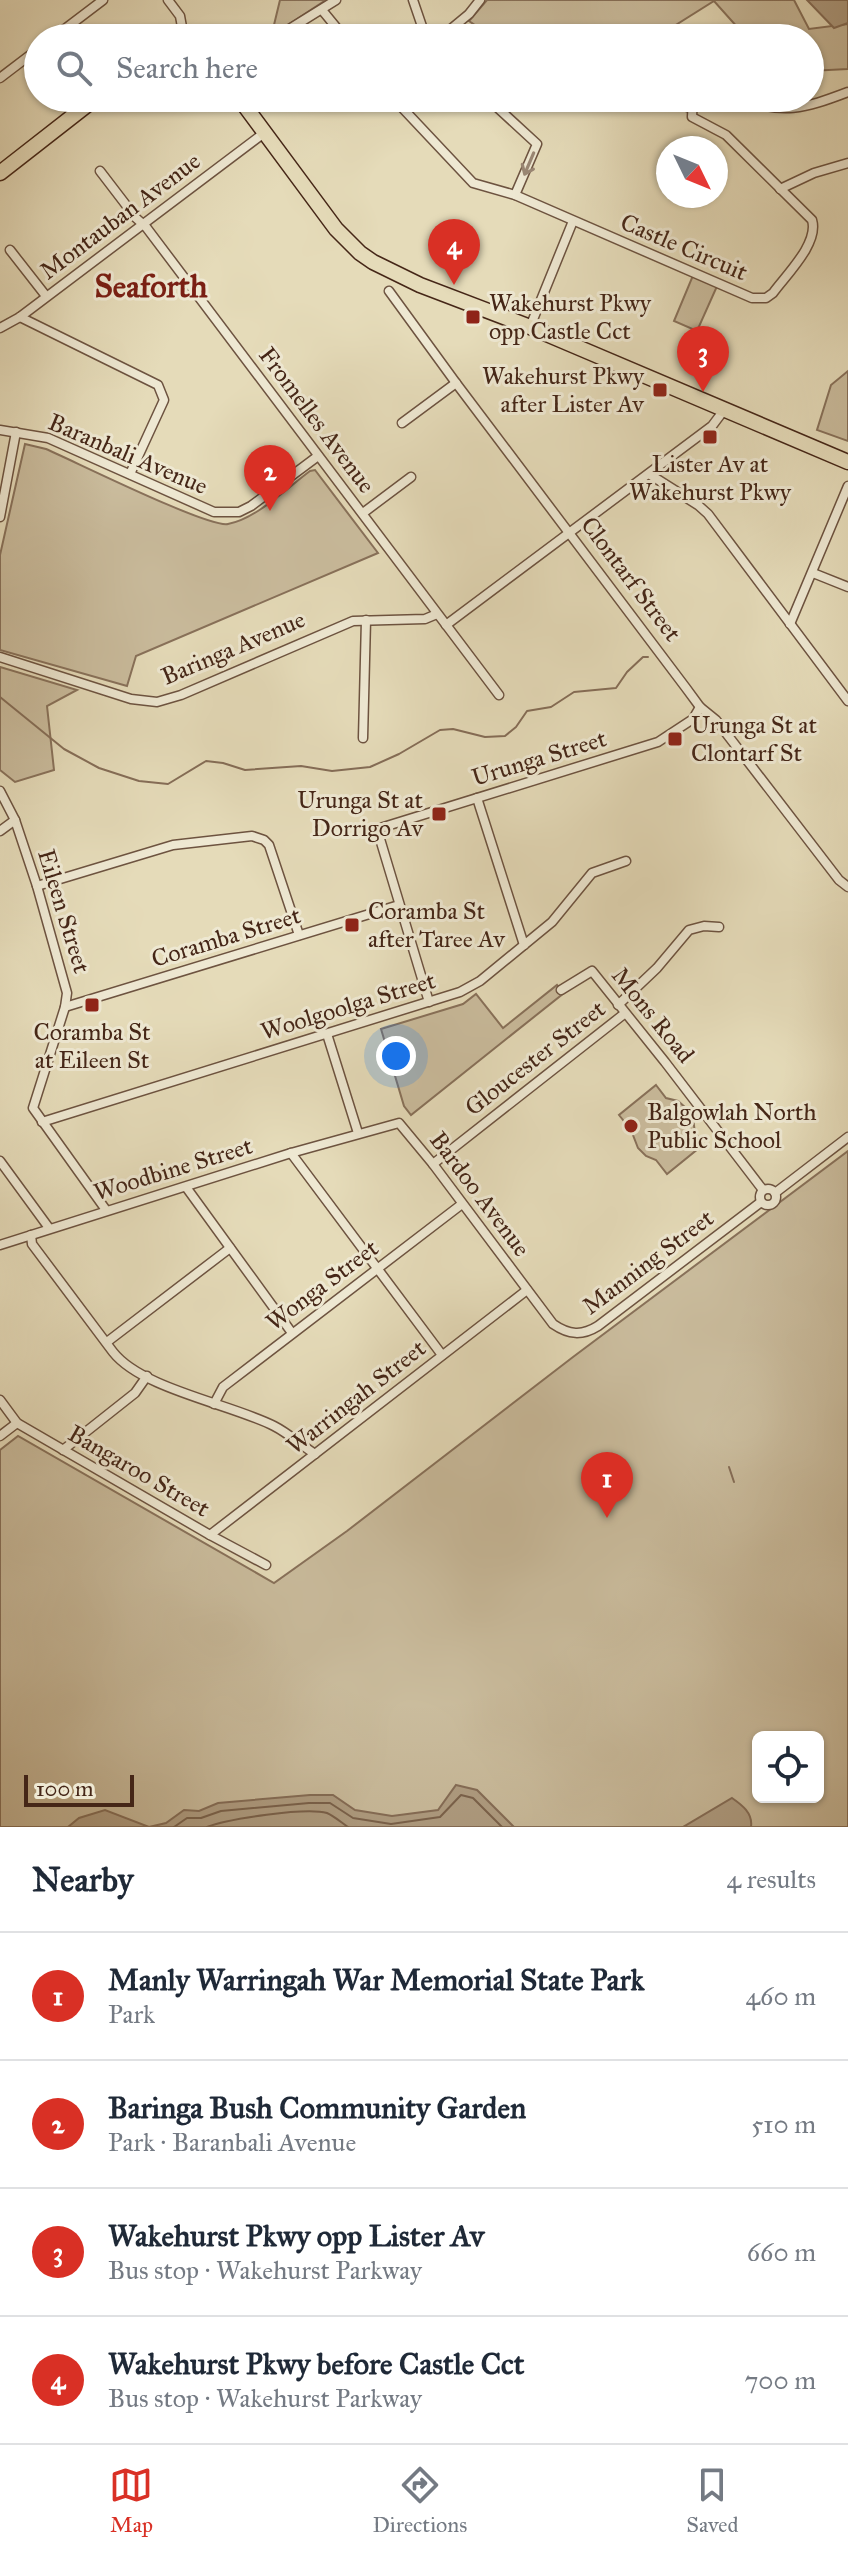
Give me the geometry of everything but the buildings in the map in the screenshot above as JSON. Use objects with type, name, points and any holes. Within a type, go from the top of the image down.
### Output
[{"type":"main road","points":[[0,173],[78,112]]},
{"type":"main road","points":[[249,112],[336,229],[360,253],[387,269],[848,462]]},
{"type":"street","points":[[71,24],[103,0]]},
{"type":"street","points":[[168,0],[180,16],[181,24]]},
{"type":"street","points":[[298,24],[336,0]]},
{"type":"street","points":[[413,0],[421,24]]},
{"type":"street","points":[[457,24],[480,0]]},
{"type":"street","points":[[322,10],[334,24]]},
{"type":"street","points":[[0,78],[24,60]]},
{"type":"street","points":[[824,99],[848,92]]},
{"type":"street","points":[[406,112],[473,183],[515,195],[573,221],[530,327]]},
{"type":"street","points":[[502,112],[537,144],[515,195]]},
{"type":"street","name":"Castle Circuit","points":[[573,221],[752,298],[766,298],[773,293],[812,241],[815,230],[812,220],[726,135],[692,117],[692,112]]},
{"type":"street","name":"Montauban Avenue","points":[[0,328],[20,317],[264,133]]},
{"type":"street","points":[[780,189],[848,163]]},
{"type":"street","name":"Fromelles Avenue","points":[[100,171],[143,223],[499,695]]},
{"type":"street","points":[[10,250],[46,296]]},
{"type":"street","name":"Clontarf Street","points":[[389,291],[700,707],[716,720],[839,880],[848,887]]},
{"type":"street","points":[[20,317],[158,385],[164,400],[130,474]]},
{"type":"street","points":[[402,423],[456,383]]},
{"type":"street","points":[[446,625],[712,426],[724,410]]},
{"type":"street","name":"Baranbali Avenue","points":[[0,430],[48,438],[199,507],[228,513],[251,506],[318,456]]},
{"type":"street","points":[[0,517],[16,432]]},
{"type":"street","points":[[649,474],[708,514],[848,701]]},
{"type":"street","points":[[363,513],[411,477]]},
{"type":"street","points":[[790,624],[848,486]]},
{"type":"street","points":[[813,573],[848,587]]},
{"type":"street","name":"Baringa Avenue","points":[[0,657],[131,699],[157,702],[181,695],[353,621],[425,619],[437,614]]},
{"type":"street","points":[[363,738],[366,620]]},
{"type":"street","name":"Urunga Street","points":[[399,905],[377,829],[658,742],[693,719],[700,707]]},
{"type":"street","name":"Eileen Street","points":[[0,791],[15,820],[66,987],[65,1007],[34,1104],[35,1113],[42,1122]]},
{"type":"street","points":[[477,798],[524,945]]},
{"type":"street","points":[[0,831],[15,820]]},
{"type":"street","points":[[37,886],[173,845],[252,836],[269,845],[299,935]]},
{"type":"street","name":"Woolgoolga Street","points":[[42,1122],[460,992],[480,981],[552,922],[592,873],[626,861]]},
{"type":"street","points":[[399,905],[429,1002]]},
{"type":"street","name":"Coramba Street","points":[[65,1007],[399,905]]},
{"type":"street","points":[[618,1005],[657,968],[689,930],[704,926],[719,927]]},
{"type":"street","name":"Mons Road","points":[[561,990],[592,971],[763,1190]]},
{"type":"street","name":"Gloucester Street","points":[[433,1164],[624,1014]]},
{"type":"street","points":[[327,1034],[358,1133]]},
{"type":"street","points":[[42,1122],[106,1210]]},
{"type":"street","name":"Bardoo Avenue","points":[[358,1133],[399,1123],[553,1324]]},
{"type":"street","name":"Woodbine Street","points":[[0,1245],[358,1133]]},
{"type":"street","points":[[775,1193],[848,1137]]},
{"type":"street","points":[[291,1153],[442,1355]]},
{"type":"street","points":[[0,1161],[49,1228]]},
{"type":"street","points":[[186,1187],[292,1333]]},
{"type":"street","points":[[763,1190],[775,1193],[772,1204],[761,1202],[759,1197],[763,1190]]},
{"type":"street","name":"Manning Street","points":[[553,1324],[566,1332],[580,1334],[589,1331],[761,1202]]},
{"type":"street","name":"Wonga Street","points":[[214,1404],[223,1387],[462,1204]]},
{"type":"street","points":[[31,1235],[32,1244],[127,1367],[274,1426],[315,1454]]},
{"type":"street","points":[[107,1342],[230,1248]]},
{"type":"street","name":"Warringah Street","points":[[210,1535],[527,1290]]},
{"type":"street","points":[[63,1450],[135,1393],[147,1376]]},
{"type":"street","name":"Bangaroo Street","points":[[0,1400],[17,1423],[266,1565]]},
{"type":"street","points":[[0,1436],[17,1423]]},
{"type":"shaded area","points":[[280,0],[326,0],[289,24],[274,24]]},
{"type":"shaded area","points":[[487,0],[794,0],[806,24],[735,24],[714,1],[677,24],[473,24],[469,21]]},
{"type":"shaded area","points":[[848,24],[848,69],[824,70],[824,27]]},
{"type":"shaded area","points":[[694,273],[718,284],[697,331],[674,321]]},
{"type":"shaded area","points":[[848,371],[848,441],[817,430],[831,385]]},
{"type":"shaded area","points":[[25,444],[46,449],[195,516],[228,524],[260,510],[315,470],[378,553],[136,656],[127,686],[0,650],[0,555]]},
{"type":"shaded area","points":[[0,667],[77,690],[47,706],[54,770],[15,782],[0,770]]},
{"type":"shaded area","points":[[557,985],[564,993],[411,1115],[404,1106],[381,1029],[463,1004],[476,994],[503,1028]]},
{"type":"shaded area","points":[[656,1085],[666,1098],[678,1101],[687,1109],[693,1118],[695,1133],[704,1144],[667,1174],[656,1160],[638,1148],[631,1130],[619,1115]]},
{"type":"shaded area","points":[[848,1151],[848,1827],[0,1827],[0,1450],[18,1436],[274,1583]]},
{"type":"water","points":[[807,0],[848,0],[848,23],[834,28]]},
{"type":"water","points":[[456,1785],[477,1790],[514,1827],[149,1827],[166,1823],[184,1810],[199,1811],[218,1803],[310,1795],[333,1795],[355,1810],[392,1816],[438,1810]]},
{"type":"water","points":[[732,1798],[749,1814],[751,1827],[683,1827]]},
{"type":"water","points":[[105,1810],[149,1827],[68,1827],[79,1818]]},
{"type":"waterway","points":[[0,697],[64,749],[99,768],[139,781],[168,784],[206,761],[245,770],[301,766],[332,771],[370,767],[440,730],[453,729],[485,737],[505,736],[527,711],[551,707],[574,692],[616,688],[627,672],[643,657],[648,657]]},
{"type":"waterway","points":[[729,1467],[734,1482]]},
{"type":"place","name":"Wakehurst Pkwy before Castle Cct","points":[[454,285]]},
{"type":"place","name":"Wakehurst Pkwy opp Castle Cct","points":[[473,317]]},
{"type":"place","name":"Wakehurst Pkwy after Lister Av","points":[[660,390]]},
{"type":"place","name":"Wakehurst Pkwy opp Lister Av","points":[[703,392]]},
{"type":"place","name":"Lister Av at Wakehurst Pkwy","points":[[710,437]]},
{"type":"place","name":"Baringa Bush Community Garden","points":[[270,511]]},
{"type":"place","name":"Urunga St at Clontarf St","points":[[675,739]]},
{"type":"place","name":"Urunga St at Dorrigo Av","points":[[439,814]]},
{"type":"place","name":"Coramba St after Taree Av","points":[[352,925]]},
{"type":"place","name":"Coramba St at Eileen St","points":[[92,1005]]},
{"type":"place","name":"Balgowlah North Public School","points":[[631,1126]]},
{"type":"place","name":"Manly Warringah War Memorial State Park","points":[[607,1518]]},
{"type":"district","name":"Seaforth","points":[[151,286]]}]
